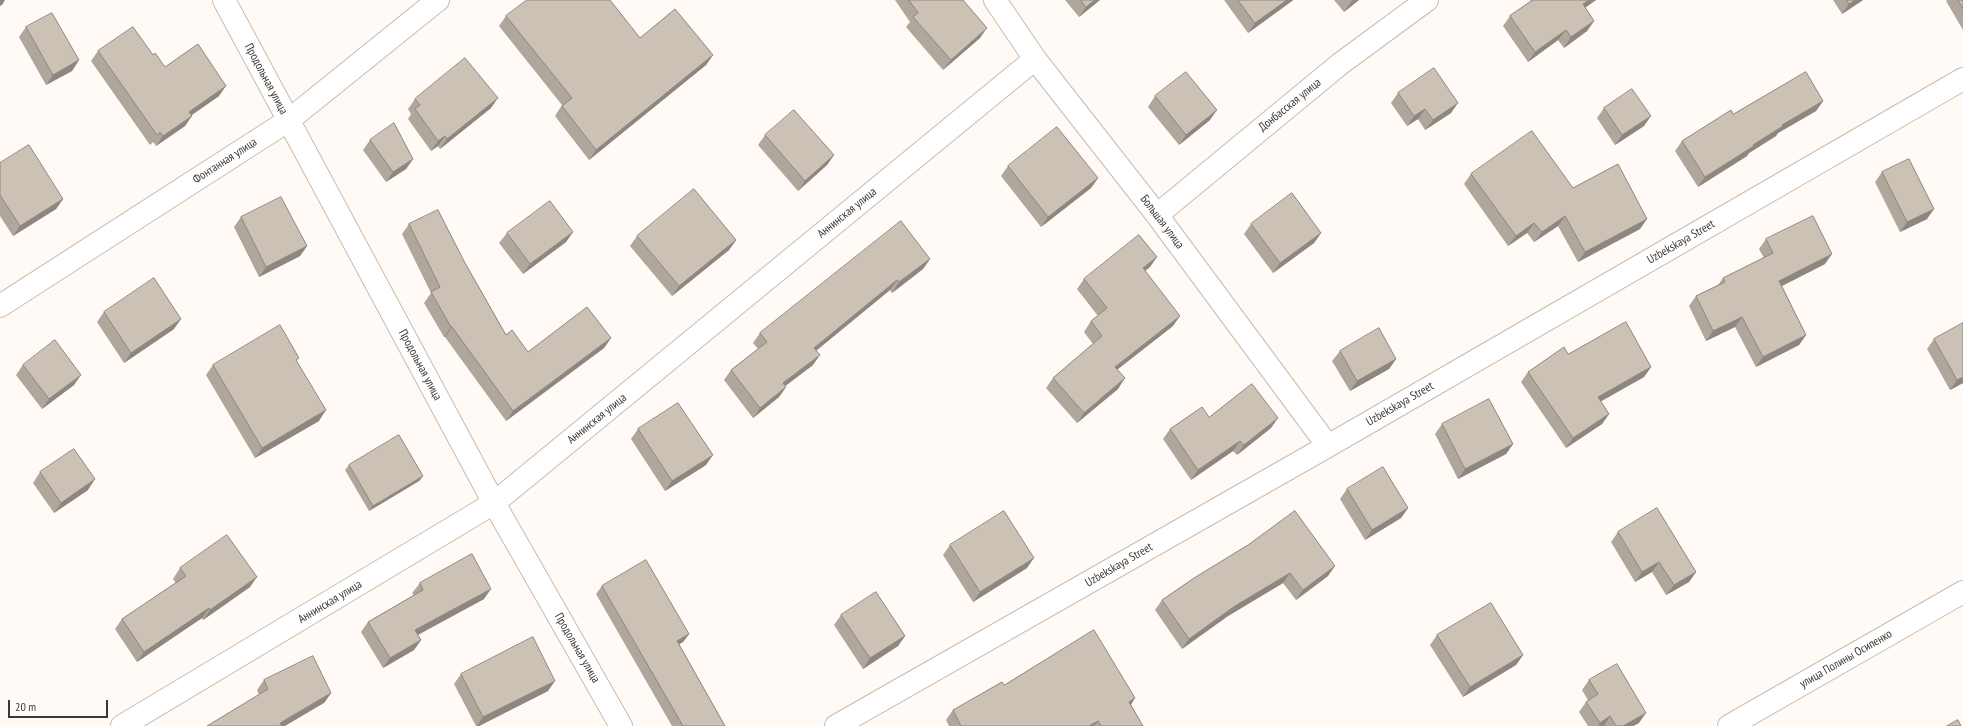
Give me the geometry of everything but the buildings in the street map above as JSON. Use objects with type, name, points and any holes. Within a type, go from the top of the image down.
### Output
[{"type":"street","name":"Продольная улица","points":[[224,0],[494,504],[621,726]]},
{"type":"street","name":"Фонтанная улица","points":[[0,306],[289,120],[438,0]]},
{"type":"street","name":"Большая улица","points":[[995,0],[1035,60],[1157,215],[1328,446]]},
{"type":"street","name":"Донбасская улица","points":[[1157,215],[1340,64],[1428,0]]},
{"type":"street","name":"Аннинская улица","points":[[122,726],[494,504],[1035,60]]},
{"type":"street","name":"Uzbekskaya Street","points":[[836,726],[1328,446],[1963,79]]},
{"type":"street","name":"улица Полины Осипенко","points":[[1728,726],[1963,592]]}]
